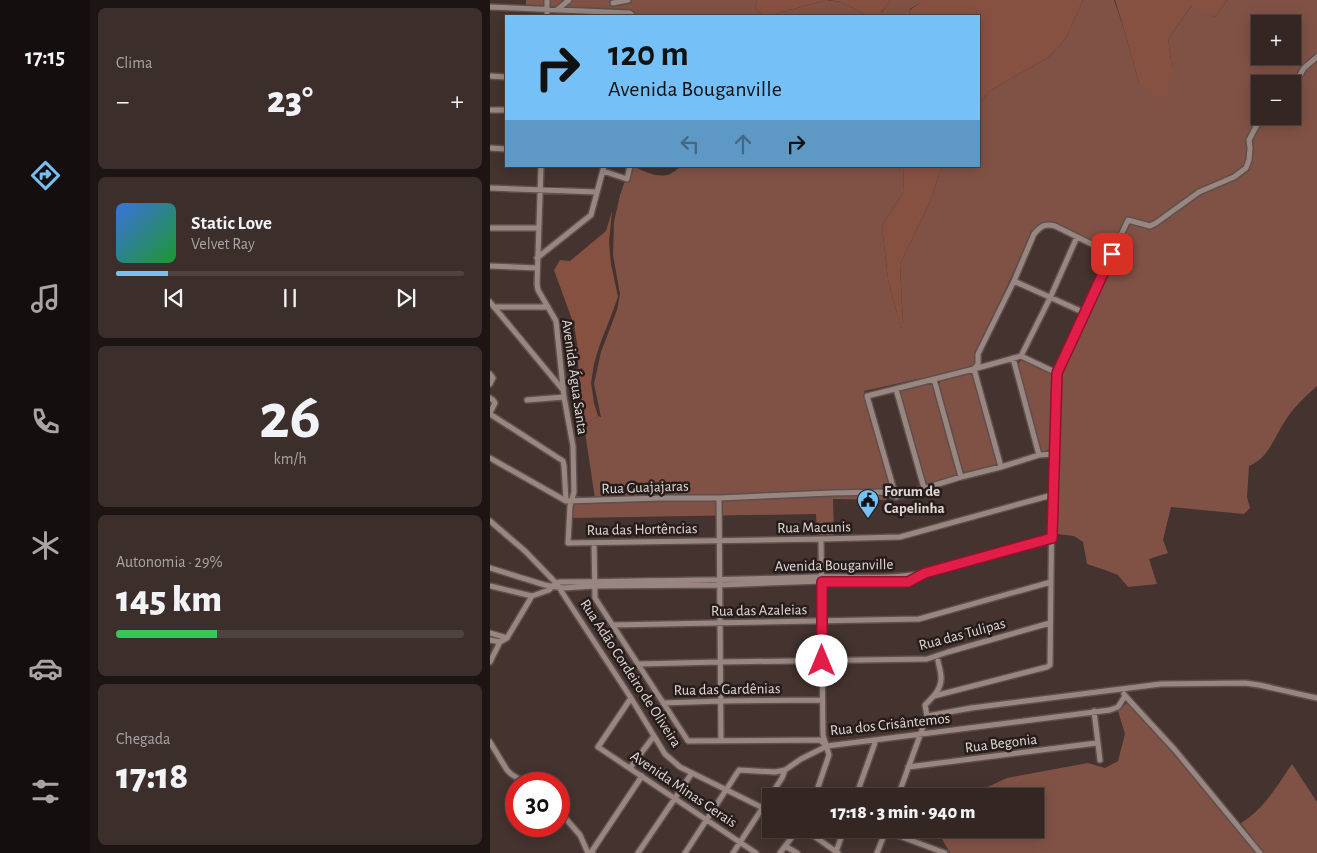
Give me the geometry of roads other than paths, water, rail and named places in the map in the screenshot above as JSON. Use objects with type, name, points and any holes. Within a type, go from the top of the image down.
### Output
[{"type":"street","points":[[547,0],[547,15]]},
{"type":"street","points":[[557,10],[569,0]]},
{"type":"street","points":[[612,13],[613,1],[628,0]]},
{"type":"street","points":[[490,6],[632,15]]},
{"type":"street","points":[[1300,75],[1304,68],[1317,57]]},
{"type":"street","points":[[490,76],[505,77]]},
{"type":"street","points":[[490,110],[505,110]]},
{"type":"street","points":[[934,696],[1050,665],[1052,495],[1057,373],[1128,220],[1150,226],[1199,192],[1234,177],[1247,165],[1250,148],[1249,140],[1257,125]]},
{"type":"street","points":[[490,148],[505,149]]},
{"type":"street","name":"Avenida Água Santa","points":[[541,167],[537,287],[556,321],[563,390],[573,446],[574,492],[568,501]]},
{"type":"street","points":[[537,258],[593,212],[603,169],[626,179],[630,167]]},
{"type":"street","points":[[490,188],[597,192]]},
{"type":"street","points":[[974,369],[978,364],[978,354],[1014,281],[1034,234],[1040,228],[1048,224],[1055,226],[1112,254]]},
{"type":"street","points":[[490,228],[538,228]]},
{"type":"street","points":[[1021,356],[1050,298],[1077,237]]},
{"type":"street","points":[[490,266],[538,268]]},
{"type":"street","points":[[1014,281],[1085,313]]},
{"type":"street","points":[[492,304],[548,307]]},
{"type":"street","points":[[492,304],[563,390]]},
{"type":"street","points":[[1054,454],[1039,455],[896,497],[867,396],[1021,356],[1057,373]]},
{"type":"street","points":[[1013,358],[1039,455]]},
{"type":"street","points":[[974,369],[1001,467]]},
{"type":"street","points":[[490,374],[493,378],[490,384]]},
{"type":"street","points":[[934,379],[961,477]]},
{"type":"street","points":[[896,389],[924,488]]},
{"type":"street","points":[[527,400],[564,397]]},
{"type":"street","points":[[490,398],[494,402],[490,414],[563,461],[568,501]]},
{"type":"street","points":[[490,458],[568,501]]},
{"type":"street","name":"Rua Guajajaras","points":[[568,501],[874,492],[883,492],[896,497]]},
{"type":"street","name":"Rua Macunis","points":[[720,540],[900,537],[1052,495]]},
{"type":"street","points":[[719,498],[721,740]]},
{"type":"street","name":"Rua das Hortências","points":[[568,501],[568,543],[720,540]]},
{"type":"street","name":"Rua Adão Cordeiro de Oliveira","points":[[490,520],[525,551],[572,605],[666,754],[680,767],[762,807]]},
{"type":"street","name":"Avenida Bouganville","points":[[556,585],[559,582],[595,584],[719,583],[822,579],[908,582],[925,573],[1052,538]]},
{"type":"street","points":[[818,788],[830,755],[823,735],[821,539]]},
{"type":"street","name":"Rua dos Crisântemos","points":[[594,543],[595,598],[688,741],[820,740],[827,746],[1110,710],[1118,706],[1125,696]]},
{"type":"street","points":[[490,568],[545,585],[556,585]]},
{"type":"street","name":"Rua das Azaleias","points":[[613,624],[919,619],[1051,582]]},
{"type":"street","points":[[490,586],[532,596],[549,590],[556,585]]},
{"type":"street","points":[[490,662],[500,642],[506,638],[532,596]]},
{"type":"street","name":"Rua das Tulipas","points":[[639,664],[927,659],[1050,623]]},
{"type":"street","points":[[490,633],[506,638]]},
{"type":"street","points":[[490,640],[500,642]]},
{"type":"street","points":[[901,788],[926,716],[925,705],[934,696],[940,685],[941,678],[938,661]]},
{"type":"street","points":[[926,716],[971,708],[1162,684],[1245,683],[1317,698]]},
{"type":"street","points":[[1122,689],[1125,696],[1175,750],[1260,853]]},
{"type":"street","name":"Avenida Minas Gerais","points":[[631,698],[598,747],[756,853]]},
{"type":"street","name":"Rua das Gardênias","points":[[663,703],[822,700]]},
{"type":"street","points":[[1094,712],[1100,760]]},
{"type":"street","points":[[630,768],[654,736]]},
{"type":"street","points":[[859,788],[876,740]]},
{"type":"street","points":[[490,742],[509,772]]},
{"type":"street","name":"Rua Begonia","points":[[908,767],[1097,743]]},
{"type":"street","points":[[685,853],[739,770],[775,772],[785,770],[801,759],[827,746]]},
{"type":"street","points":[[775,788],[785,770]]},
{"type":"street","points":[[638,853],[692,773]]},
{"type":"street","points":[[570,824],[591,852],[642,776]]},
{"type":"street","points":[[733,853],[762,809]]},
{"type":"street","points":[[780,853],[792,838]]},
{"type":"street","points":[[816,838],[837,853],[841,838]]},
{"type":"street","points":[[877,853],[883,838]]},
{"type":"street","points":[[905,838],[937,852],[945,853]]},
{"type":"street","points":[[786,846],[796,853]]},
{"type":"place","name":"Forum de Capelinha","points":[[868,519]]}]
